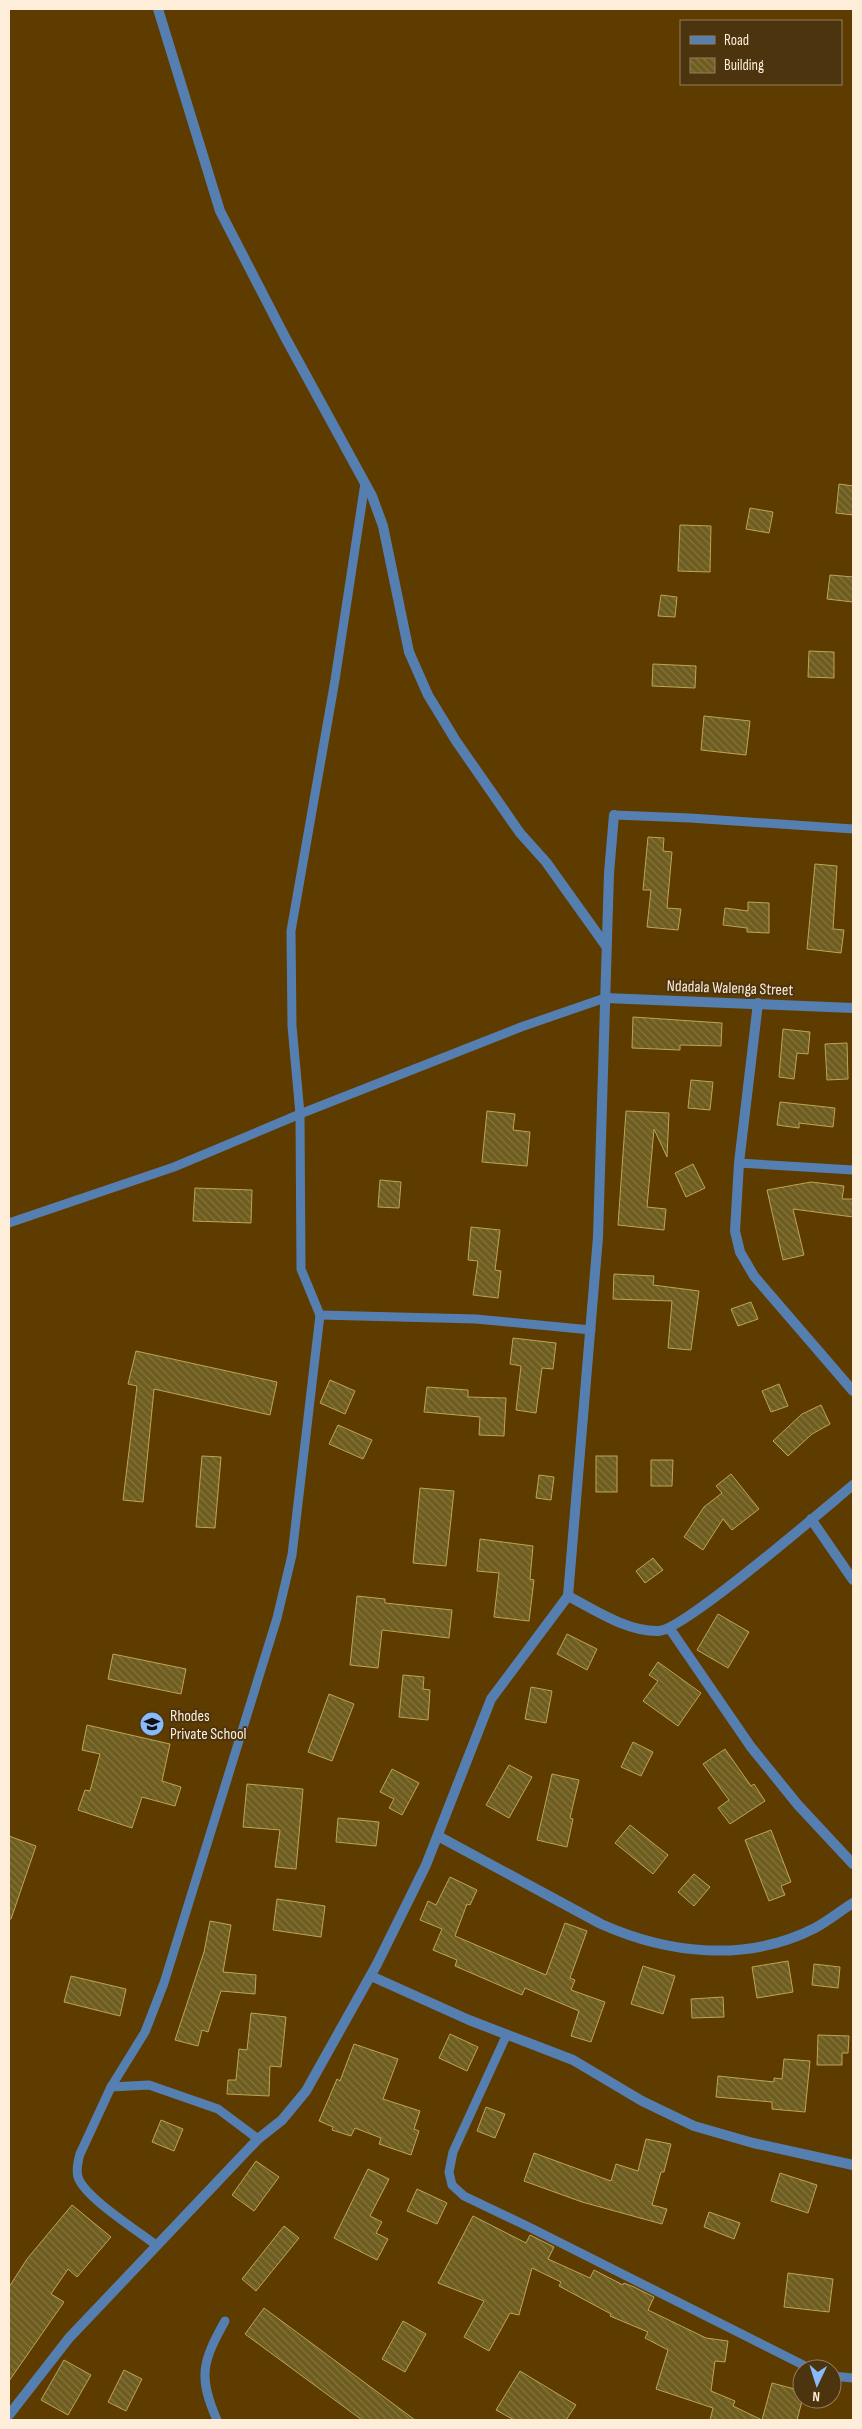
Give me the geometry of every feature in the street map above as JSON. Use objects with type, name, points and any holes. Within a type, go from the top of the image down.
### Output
[{"type":"street","points":[[158,9],[220,211],[285,337],[365,483],[383,526],[409,652],[428,696],[515,825],[546,862],[606,946]]},
{"type":"street","points":[[9,2415],[69,2338],[258,2138],[282,2120],[306,2091],[371,1976],[438,1836],[483,1714],[491,1699],[568,1596],[598,1237],[608,873],[614,815]]},
{"type":"street","name":"Ndadala Walenga Street","points":[[605,998],[853,1008]]},
{"type":"street","points":[[758,1003],[739,1163],[735,1230],[745,1264],[853,1391]]},
{"type":"street","points":[[568,1596],[604,1616],[641,1630],[661,1631],[670,1629],[732,1584],[853,1485]]},
{"type":"street","points":[[811,1519],[853,1580]]},
{"type":"street","points":[[670,1629],[751,1747],[798,1805],[853,1864]]},
{"type":"street","points":[[438,1836],[628,1936],[690,1950],[719,1952],[765,1946],[814,1928],[853,1903]]},
{"type":"street","points":[[371,1976],[469,2020],[573,2060],[642,2101],[694,2126],[753,2143],[853,2165]]},
{"type":"lane","points":[[156,2245],[88,2194],[77,2176],[80,2154],[111,2087],[145,2032],[164,1983],[277,1618],[292,1555],[320,1315],[301,1269],[300,1114],[292,1008],[292,931],[335,680],[365,483]]},
{"type":"lane","points":[[614,815],[853,829]]},
{"type":"lane","points":[[9,1224],[174,1167],[300,1114],[521,1027],[605,998]]},
{"type":"lane","points":[[739,1163],[853,1170]]},
{"type":"lane","points":[[320,1315],[476,1318],[591,1330]]},
{"type":"lane","points":[[507,2034],[452,2152],[449,2172],[452,2185],[464,2196],[792,2359]]},
{"type":"lane","points":[[111,2087],[149,2085],[218,2109],[258,2138]]},
{"type":"lane","points":[[218,2420],[207,2396],[204,2375],[207,2357],[225,2321]]},
{"type":"building","points":[[839,484],[853,486],[853,515],[836,513]]},
{"type":"building","points":[[750,508],[773,512],[769,533],[746,529]]},
{"type":"building","points":[[680,525],[711,526],[710,572],[678,571]]},
{"type":"building","points":[[830,575],[853,577],[853,602],[827,599]]},
{"type":"building","points":[[661,595],[677,597],[675,617],[658,616]]},
{"type":"building","points":[[809,651],[834,652],[834,678],[808,677]]},
{"type":"building","points":[[653,664],[696,666],[695,688],[652,686]]},
{"type":"building","points":[[704,716],[750,721],[746,755],[701,750]]},
{"type":"building","points":[[648,837],[664,838],[663,851],[672,852],[667,908],[681,909],[678,930],[647,927],[651,890],[643,890]]},
{"type":"building","points":[[815,864],[837,866],[833,929],[844,930],[841,953],[807,949]]},
{"type":"building","points":[[748,902],[769,903],[769,933],[747,932],[747,928],[723,925],[725,908],[748,911]]},
{"type":"building","points":[[633,1017],[722,1023],[721,1046],[680,1045],[680,1050],[632,1048]]},
{"type":"building","points":[[783,1029],[810,1032],[808,1054],[797,1053],[794,1079],[779,1077]]},
{"type":"building","points":[[847,1043],[848,1079],[827,1080],[825,1044]]},
{"type":"building","points":[[691,1080],[713,1082],[710,1110],[688,1108]]},
{"type":"building","points":[[780,1102],[835,1108],[833,1127],[799,1123],[799,1128],[777,1125]]},
{"type":"building","points":[[487,1111],[515,1114],[513,1130],[530,1132],[527,1166],[482,1162]]},
{"type":"building","points":[[626,1111],[669,1113],[667,1157],[654,1129],[647,1207],[666,1209],[664,1230],[618,1225]]},
{"type":"building","points":[[693,1164],[705,1188],[686,1197],[675,1173]]},
{"type":"building","points":[[380,1180],[401,1182],[399,1208],[378,1207]]},
{"type":"building","points":[[811,1182],[844,1186],[842,1199],[853,1199],[853,1217],[793,1209],[804,1255],[783,1260],[767,1190]]},
{"type":"building","points":[[195,1188],[252,1190],[251,1223],[193,1221]]},
{"type":"building","points":[[471,1227],[500,1230],[495,1270],[501,1271],[498,1298],[473,1295],[478,1261],[468,1260]]},
{"type":"building","points":[[614,1274],[654,1276],[653,1285],[699,1291],[691,1350],[668,1348],[672,1301],[613,1299]]},
{"type":"building","points":[[751,1302],[758,1319],[738,1326],[731,1309]]},
{"type":"building","points":[[513,1338],[556,1343],[553,1369],[542,1368],[536,1413],[516,1410],[521,1366],[510,1364]]},
{"type":"building","points":[[136,1351],[277,1382],[270,1415],[154,1389],[143,1502],[123,1500],[137,1386],[128,1384]]},
{"type":"building","points":[[330,1380],[355,1391],[345,1414],[320,1403]]},
{"type":"building","points":[[779,1384],[788,1406],[771,1412],[762,1391]]},
{"type":"building","points":[[427,1387],[468,1390],[468,1397],[506,1398],[504,1436],[479,1435],[480,1417],[424,1412]]},
{"type":"building","points":[[821,1405],[830,1424],[812,1434],[788,1456],[773,1441],[802,1414]]},
{"type":"building","points":[[338,1425],[372,1440],[363,1459],[329,1444]]},
{"type":"building","points":[[202,1456],[221,1457],[215,1528],[196,1527]]},
{"type":"building","points":[[596,1456],[617,1456],[617,1492],[596,1492]]},
{"type":"building","points":[[651,1460],[673,1460],[672,1486],[651,1486]]},
{"type":"building","points":[[731,1474],[759,1509],[732,1530],[723,1519],[703,1550],[684,1537],[704,1507],[722,1493],[716,1486]]},
{"type":"building","points":[[539,1475],[554,1477],[551,1500],[536,1498]]},
{"type":"building","points":[[420,1488],[454,1491],[446,1566],[413,1563]]},
{"type":"building","points":[[480,1539],[533,1546],[530,1579],[534,1580],[529,1621],[494,1617],[499,1573],[477,1571]]},
{"type":"building","points":[[653,1558],[663,1570],[645,1583],[636,1571]]},
{"type":"building","points":[[357,1596],[385,1599],[385,1603],[452,1610],[449,1638],[382,1630],[378,1668],[350,1665]]},
{"type":"building","points":[[718,1614],[749,1632],[728,1668],[697,1650]]},
{"type":"building","points":[[567,1634],[597,1649],[587,1670],[557,1654]]},
{"type":"building","points":[[113,1654],[186,1669],[181,1694],[108,1679]]},
{"type":"building","points":[[658,1662],[701,1693],[678,1726],[643,1701],[658,1681],[649,1675]]},
{"type":"building","points":[[403,1675],[424,1677],[423,1689],[430,1690],[428,1720],[399,1717]]},
{"type":"building","points":[[531,1687],[552,1691],[546,1723],[525,1719]]},
{"type":"building","points":[[329,1694],[354,1704],[332,1761],[308,1752]]},
{"type":"building","points":[[87,1725],[170,1744],[162,1781],[181,1787],[175,1806],[142,1797],[132,1828],[78,1810],[85,1790],[90,1791],[100,1754],[82,1750]]},
{"type":"building","points":[[633,1742],[653,1752],[641,1776],[621,1767]]},
{"type":"building","points":[[725,1749],[751,1786],[754,1784],[765,1801],[730,1824],[718,1808],[729,1800],[703,1764]]},
{"type":"building","points":[[509,1765],[532,1777],[509,1818],[486,1805]]},
{"type":"building","points":[[392,1769],[419,1783],[402,1815],[389,1808],[394,1799],[380,1792]]},
{"type":"building","points":[[552,1774],[579,1780],[570,1818],[573,1819],[567,1847],[537,1840]]},
{"type":"building","points":[[247,1784],[303,1789],[296,1869],[275,1867],[280,1830],[243,1827]]},
{"type":"building","points":[[338,1818],[379,1822],[376,1846],[336,1842]]},
{"type":"building","points":[[630,1825],[668,1855],[653,1874],[615,1843]]},
{"type":"building","points":[[771,1830],[791,1882],[781,1886],[785,1895],[769,1901],[745,1840]]},
{"type":"building","points":[[9,1836],[36,1846],[11,1919],[9,1919]]},
{"type":"building","points":[[694,1874],[710,1887],[694,1906],[678,1892]]},
{"type":"building","points":[[450,1877],[477,1890],[470,1905],[467,1904],[455,1936],[546,1975],[565,1923],[587,1931],[570,1978],[575,1980],[571,1990],[605,2002],[591,2042],[571,2036],[579,2011],[525,1988],[522,1995],[455,1966],[457,1960],[433,1950],[442,1929],[420,1920],[428,1901],[436,1905]]},
{"type":"building","points":[[277,1899],[325,1906],[321,1937],[273,1930]]},
{"type":"building","points":[[210,1921],[231,1925],[223,1972],[256,1975],[255,1994],[221,1991],[208,2032],[202,2030],[198,2046],[175,2040],[204,1952]]},
{"type":"building","points":[[788,1961],[793,1992],[757,1998],[752,1967]]},
{"type":"building","points":[[814,1964],[840,1967],[838,1988],[812,1985]]},
{"type":"building","points":[[643,1966],[675,1976],[663,2014],[631,2004]]},
{"type":"building","points":[[71,1976],[126,1989],[120,2016],[64,2002]]},
{"type":"building","points":[[723,1997],[724,2017],[692,2018],[691,1999]]},
{"type":"building","points":[[251,2013],[286,2017],[281,2067],[270,2066],[269,2096],[227,2094],[228,2080],[236,2080],[239,2049],[247,2050]]},
{"type":"building","points":[[450,2034],[478,2047],[467,2071],[439,2058]]},
{"type":"building","points":[[818,2035],[849,2036],[848,2053],[842,2053],[842,2065],[817,2065]]},
{"type":"building","points":[[354,2044],[398,2059],[383,2099],[420,2111],[414,2129],[419,2131],[411,2155],[379,2144],[381,2138],[355,2128],[351,2136],[332,2130],[333,2127],[319,2121],[337,2079],[340,2081]]},
{"type":"building","points":[[784,2059],[810,2061],[805,2112],[772,2109],[772,2102],[716,2097],[718,2076],[774,2082],[774,2078],[782,2079]]},
{"type":"building","points":[[486,2107],[505,2114],[495,2138],[477,2131]]},
{"type":"building","points":[[161,2120],[183,2129],[174,2151],[152,2142]]},
{"type":"building","points":[[646,2139],[671,2144],[664,2172],[661,2172],[652,2205],[667,2209],[662,2224],[582,2202],[524,2181],[534,2153],[611,2181],[616,2164],[638,2171]]},
{"type":"building","points":[[256,2161],[279,2177],[254,2211],[232,2195]]},
{"type":"building","points":[[368,2169],[389,2179],[370,2216],[382,2222],[376,2233],[388,2239],[377,2260],[334,2238]]},
{"type":"building","points":[[780,2173],[817,2185],[808,2213],[771,2201]]},
{"type":"building","points":[[417,2189],[447,2203],[437,2224],[407,2211]]},
{"type":"building","points":[[72,2205],[111,2237],[77,2277],[68,2269],[51,2294],[64,2302],[9,2381],[9,2287],[27,2259]]},
{"type":"building","points":[[709,2212],[740,2223],[734,2239],[704,2227]]},
{"type":"building","points":[[473,2216],[526,2243],[530,2235],[554,2247],[548,2259],[590,2278],[594,2270],[623,2285],[624,2283],[634,2287],[654,2297],[648,2310],[706,2338],[728,2341],[725,2362],[715,2361],[711,2391],[735,2401],[733,2406],[762,2420],[710,2420],[713,2408],[656,2389],[668,2350],[645,2338],[648,2332],[610,2316],[611,2314],[559,2286],[561,2282],[532,2268],[519,2315],[510,2313],[489,2351],[464,2337],[484,2301],[438,2283]]},
{"type":"building","points":[[284,2226],[299,2238],[256,2291],[242,2279]]},
{"type":"building","points":[[788,2273],[833,2279],[829,2312],[784,2307]]},
{"type":"building","points":[[264,2308],[415,2420],[362,2420],[245,2334]]},
{"type":"building","points":[[403,2321],[426,2334],[405,2372],[382,2359]]},
{"type":"building","points":[[64,2360],[91,2375],[68,2415],[41,2400]]},
{"type":"building","points":[[124,2370],[142,2379],[126,2411],[108,2402]]},
{"type":"building","points":[[520,2371],[576,2405],[566,2420],[514,2420],[496,2410]]},
{"type":"building","points":[[772,2383],[792,2388],[792,2409],[800,2409],[797,2420],[762,2420]]},
{"type":"place","name":"Rhodes Private School","points":[[152,1724]]}]
